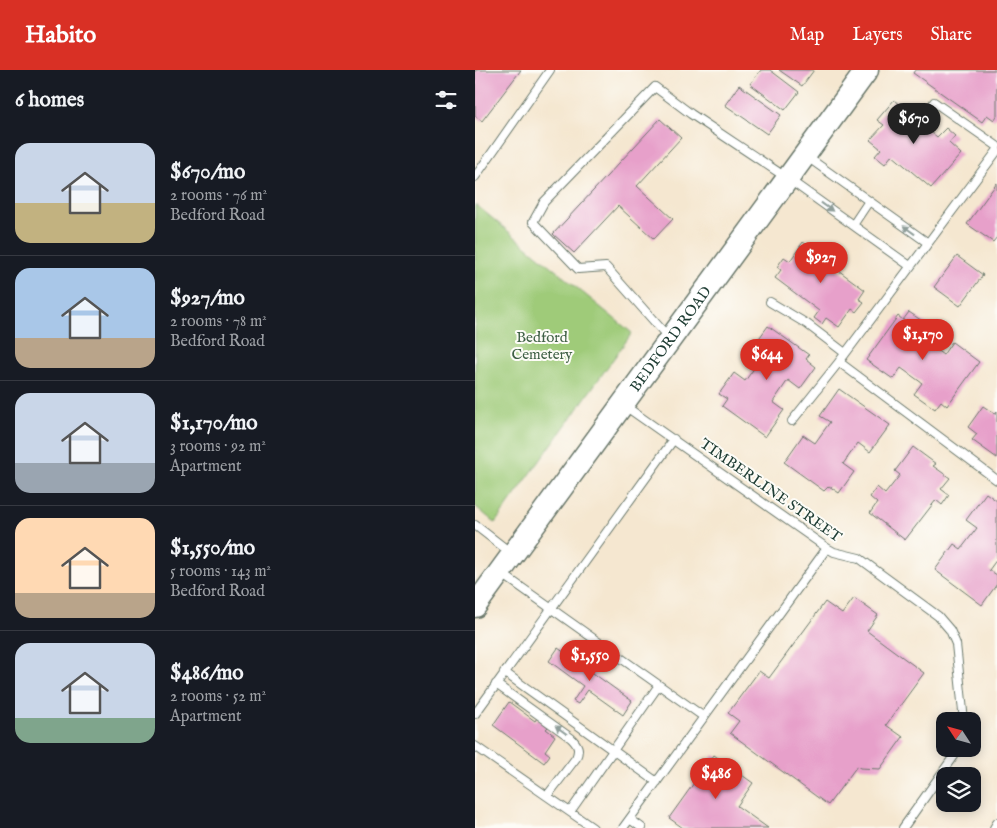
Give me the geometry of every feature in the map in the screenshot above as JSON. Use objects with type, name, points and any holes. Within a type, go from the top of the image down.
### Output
[{"type":"main road","name":"BEDFORD ROAD","points":[[475,606],[867,70]]},
{"type":"lane","points":[[475,177],[550,70]]},
{"type":"lane","points":[[670,339],[606,267],[578,269],[533,222],[544,202],[655,86],[691,114],[787,178],[910,266]]},
{"type":"lane","points":[[934,102],[997,146]]},
{"type":"lane","points":[[792,421],[839,362],[997,151]]},
{"type":"lane","points":[[805,155],[928,243]]},
{"type":"lane","points":[[853,225],[869,201]]},
{"type":"lane","points":[[770,302],[807,324],[845,353]]},
{"type":"lane","points":[[839,362],[997,480]]},
{"type":"lane","name":"TIMBERLINE STREET","points":[[622,404],[827,548],[834,552],[859,558],[938,616],[950,630],[956,644],[963,712]]},
{"type":"lane","points":[[475,714],[674,439]]},
{"type":"lane","points":[[475,525],[506,563],[551,608],[704,717]]},
{"type":"lane","points":[[623,828],[827,548]]},
{"type":"lane","points":[[505,672],[657,782]]},
{"type":"lane","points":[[497,684],[577,744],[579,751],[576,758],[547,796]]},
{"type":"lane","points":[[571,812],[659,685]]},
{"type":"lane","points":[[475,746],[593,828]]},
{"type":"lane","points":[[903,828],[953,758]]},
{"type":"lane","points":[[629,820],[641,828]]},
{"type":"lane","points":[[994,828],[997,823]]},
{"type":"green space","name":"Bedford Cemetery","points":[[475,204],[632,333],[495,523],[475,506]]},
{"type":"building","points":[[475,70],[521,70],[482,121],[475,116]]},
{"type":"building","points":[[761,70],[770,70],[799,92],[785,110],[750,84]]},
{"type":"building","points":[[779,70],[814,70],[802,86]]},
{"type":"building","points":[[915,70],[997,70],[997,116],[994,120],[987,115],[982,122],[913,73]]},
{"type":"building","points":[[739,85],[781,115],[767,134],[725,105]]},
{"type":"building","points":[[894,100],[937,137],[946,128],[955,136],[949,143],[961,154],[931,188],[892,155],[885,164],[875,156],[881,149],[870,140],[884,125],[877,120]]},
{"type":"building","points":[[660,119],[681,138],[637,186],[673,219],[654,239],[618,206],[574,253],[553,234]]},
{"type":"building","points":[[997,183],[997,237],[993,242],[967,224]]},
{"type":"building","points":[[803,242],[813,250],[818,244],[828,252],[823,259],[865,290],[859,299],[864,302],[856,312],[852,309],[839,327],[826,318],[822,324],[814,318],[819,311],[775,278],[781,270],[777,267],[784,257],[790,261]]},
{"type":"building","points":[[957,256],[983,275],[960,306],[934,287]]},
{"type":"building","points":[[909,312],[931,327],[922,339],[943,355],[952,342],[979,362],[947,406],[941,401],[935,409],[914,394],[922,383],[901,368],[893,379],[866,360],[898,316],[903,320]]},
{"type":"building","points":[[768,326],[809,355],[806,359],[816,367],[800,389],[788,380],[773,402],[784,410],[765,437],[722,406],[727,399],[719,394],[734,373],[745,381],[760,360],[749,352]]},
{"type":"building","points":[[839,389],[890,425],[870,452],[858,443],[843,464],[854,472],[839,493],[829,486],[824,491],[784,462],[803,435],[815,443],[830,422],[820,416]]},
{"type":"building","points":[[983,406],[995,414],[997,411],[997,458],[972,440],[977,434],[968,427]]},
{"type":"building","points":[[913,447],[936,464],[933,466],[950,478],[941,489],[949,495],[942,505],[936,500],[905,540],[870,513],[877,503],[870,497],[877,487],[885,494],[900,475],[895,471]]},
{"type":"building","points":[[986,493],[997,501],[997,559],[989,570],[997,575],[997,584],[982,605],[935,570],[954,544],[961,549],[977,528],[966,520]]},
{"type":"building","points":[[854,598],[878,615],[867,631],[924,673],[886,725],[903,737],[880,769],[860,768],[857,766],[828,805],[730,733],[739,721],[728,713],[759,671],[769,678],[825,602],[842,614]]},
{"type":"building","points":[[558,648],[632,701],[623,715],[588,690],[578,704],[573,701],[583,686],[549,661]]},
{"type":"building","points":[[509,702],[535,721],[537,718],[555,736],[545,751],[550,755],[544,763],[493,725]]},
{"type":"building","points":[[714,755],[753,783],[737,806],[768,828],[683,828],[669,818]]}]
